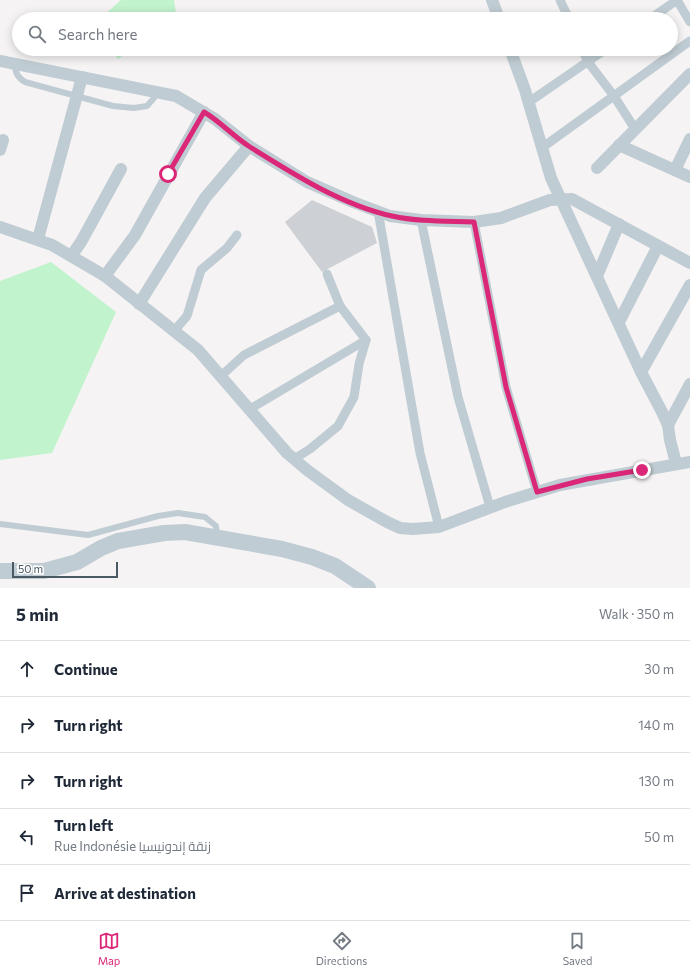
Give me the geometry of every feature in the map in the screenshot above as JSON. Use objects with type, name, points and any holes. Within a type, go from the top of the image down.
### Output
[{"type":"street","points":[[492,0],[496,12]]},
{"type":"street","points":[[560,0],[566,12]]},
{"type":"street","points":[[660,12],[677,0],[690,22]]},
{"type":"street","points":[[678,50],[690,41]]},
{"type":"street","points":[[512,56],[543,147],[551,178],[641,372],[668,425],[676,463]]},
{"type":"street","points":[[585,56],[588,62],[614,96],[635,129]]},
{"type":"street","points":[[528,102],[596,56]]},
{"type":"street","points":[[543,147],[669,56]]},
{"type":"street","points":[[0,61],[176,96],[204,112],[249,146],[307,182],[352,202],[390,216],[421,220],[474,222],[501,218],[550,200],[572,199],[690,263]]},
{"type":"street","points":[[597,168],[690,74]]},
{"type":"street","points":[[38,239],[82,77]]},
{"type":"street","points":[[105,276],[137,231],[204,112]]},
{"type":"street","points":[[675,170],[690,139]]},
{"type":"street","points":[[139,304],[205,198],[249,146]]},
{"type":"street","points":[[619,146],[690,177]]},
{"type":"street","points":[[72,255],[81,242],[121,168]]},
{"type":"street","points":[[378,212],[420,453],[439,527]]},
{"type":"street","points":[[421,220],[458,398],[490,507]]},
{"type":"street","points":[[474,222],[506,387],[537,492]]},
{"type":"street","points":[[597,276],[619,224]]},
{"type":"street","points":[[0,227],[38,239],[72,255],[105,276],[198,350],[222,375],[294,459],[348,500],[387,522],[408,529],[439,527],[490,507],[537,492],[587,479],[676,463],[690,462]]},
{"type":"street","points":[[174,331],[187,316],[201,270],[227,248],[237,235]]},
{"type":"street","points":[[618,322],[658,246]]},
{"type":"street","points":[[327,274],[340,306],[366,340]]},
{"type":"street","points":[[641,372],[690,285]]},
{"type":"street","points":[[222,375],[244,354],[340,306]]},
{"type":"street","points":[[294,459],[310,449],[338,426],[354,397],[359,364],[366,340]]},
{"type":"street","points":[[250,409],[366,340]]},
{"type":"street","points":[[668,425],[690,384]]},
{"type":"street","points":[[0,571],[44,571],[77,562],[101,548],[118,541],[164,532],[185,532],[217,537],[312,557],[346,573],[368,588]]},
{"type":"lane","points":[[14,64],[19,79],[25,82],[113,106],[134,108],[147,106],[154,98],[155,92]]},
{"type":"lane","points":[[0,524],[88,535],[158,516],[178,513],[205,517],[216,526],[217,537]]},
{"type":"green space","points":[[121,0],[174,0],[176,12],[108,12]]},
{"type":"green space","points":[[51,262],[116,312],[52,453],[0,460],[0,281]]},
{"type":"building","points":[[312,200],[372,227],[377,243],[322,272],[285,222]]},
{"type":"route","points":[[168,174],[204,112],[249,146],[307,182],[332,194],[390,216],[421,220],[474,222],[506,387],[537,492],[587,479],[642,470]]}]
